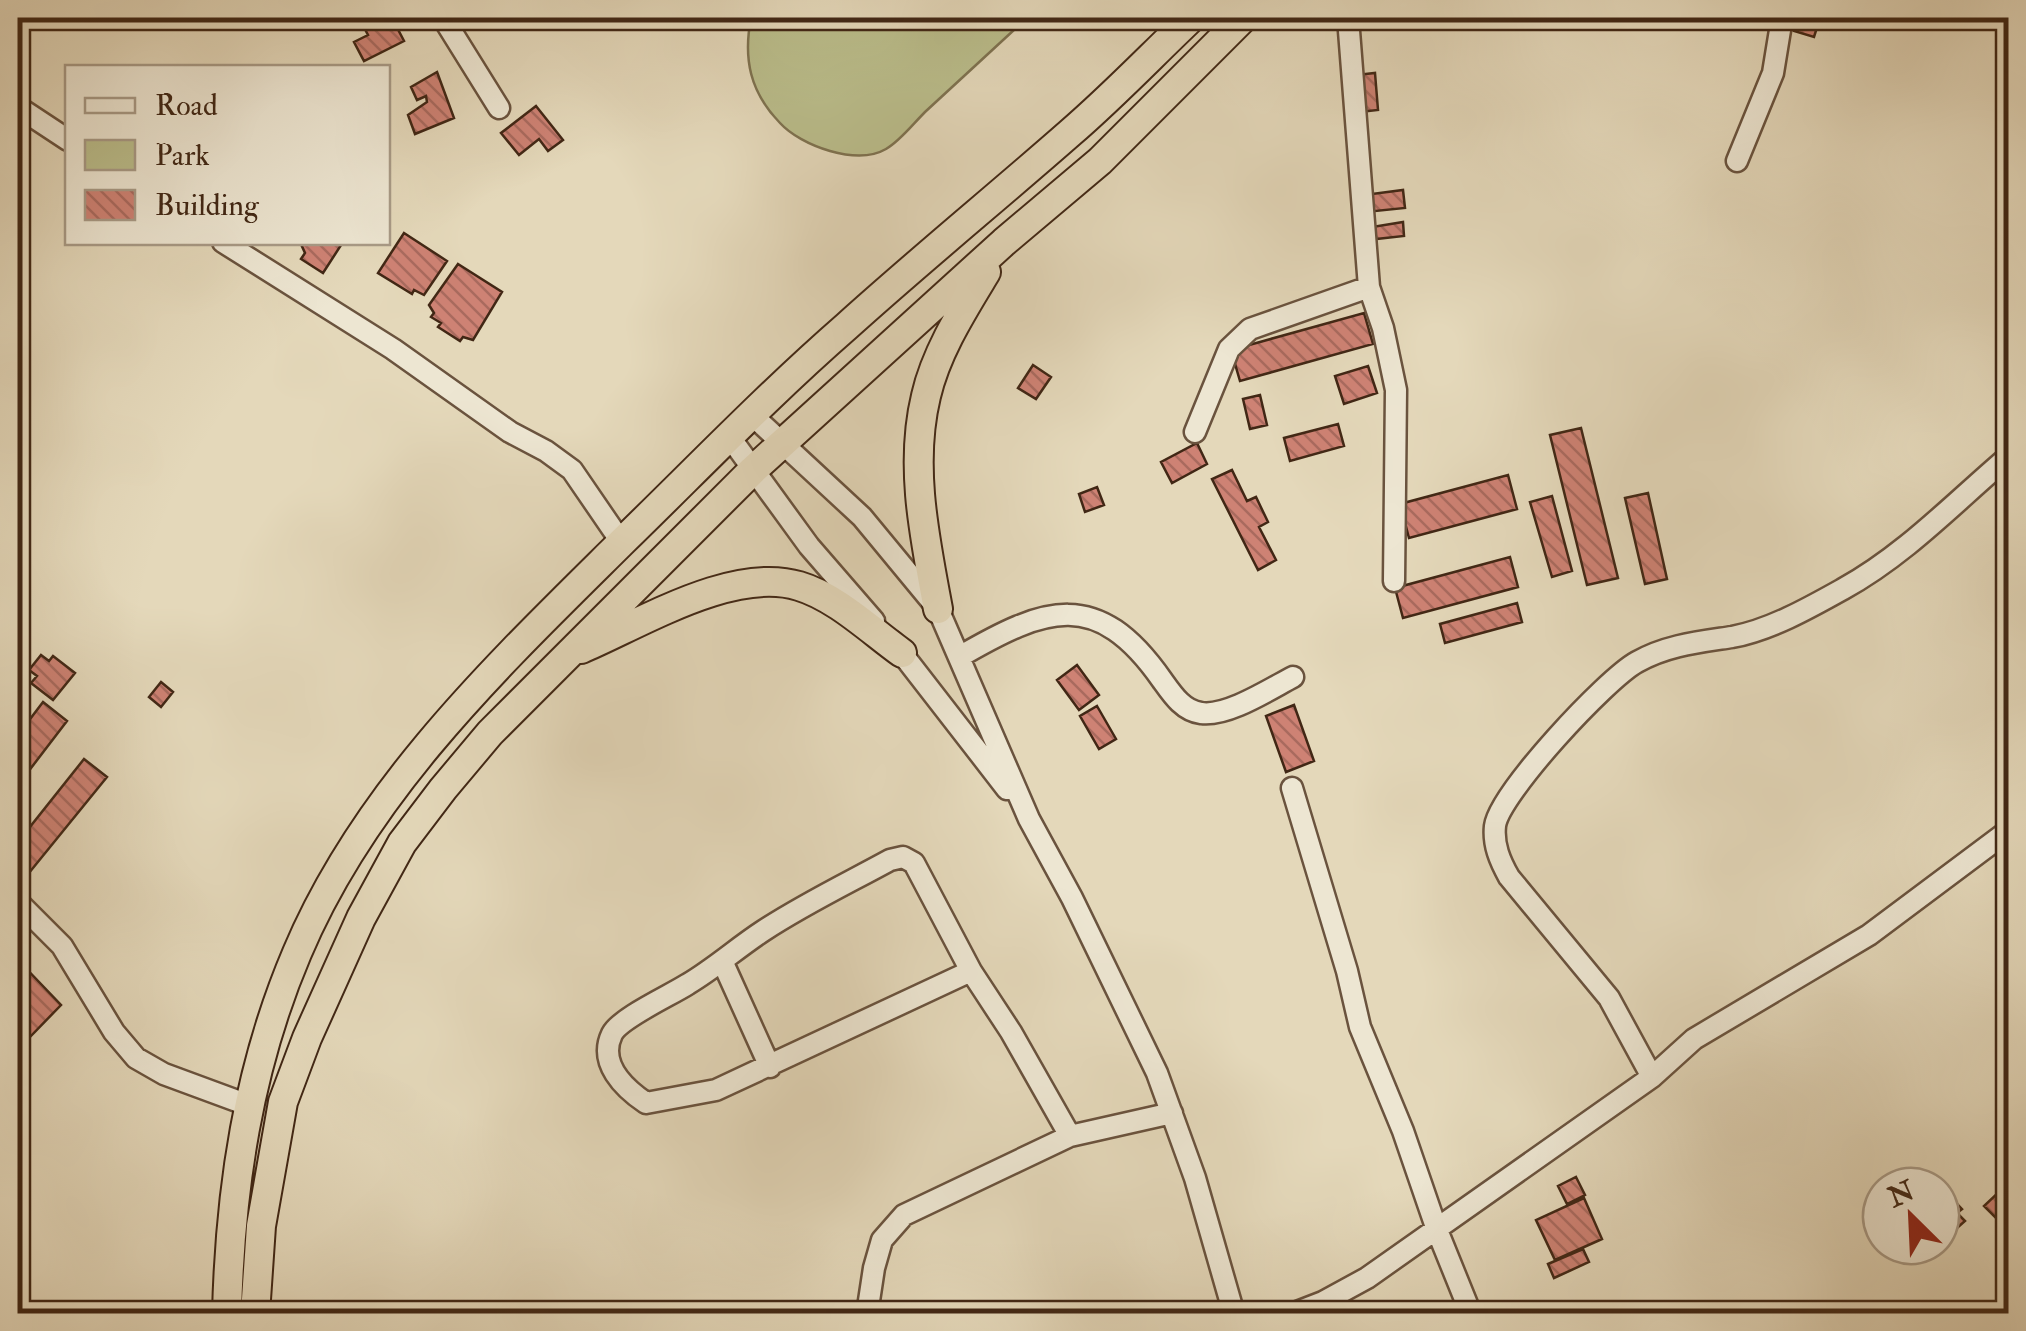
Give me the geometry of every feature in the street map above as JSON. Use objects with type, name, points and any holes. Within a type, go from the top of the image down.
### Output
[{"type":"highway","points":[[227,1314],[234,1190],[248,1105],[298,952],[348,854],[395,785],[526,635],[729,436],[844,328],[1073,130],[1191,18]]},
{"type":"highway","points":[[255,1314],[260,1226],[283,1102],[307,1038],[362,918],[402,844],[443,789],[490,733],[753,470],[1004,242],[1100,161],[1243,18]]},
{"type":"highway","points":[[938,609],[919,486],[919,436],[926,393],[946,344],[1004,242]]},
{"type":"highway","points":[[566,656],[698,598],[767,580],[802,586],[838,606],[902,652]]},
{"type":"street","points":[[442,18],[499,108]]},
{"type":"street","points":[[1348,18],[1368,286],[1383,328],[1396,390],[1394,582]]},
{"type":"street","points":[[1738,161],[1773,74],[1782,18]]},
{"type":"street","points":[[18,106],[65,138]]},
{"type":"street","points":[[227,245],[393,349],[510,432],[572,470],[622,543]]},
{"type":"street","points":[[1195,432],[1229,349],[1250,329],[1368,286]]},
{"type":"street","points":[[752,415],[862,517],[938,609],[1029,819],[1134,1024],[1172,1113],[1234,1314]]},
{"type":"street","points":[[729,436],[809,546],[902,652],[1029,819]]},
{"type":"street","points":[[1652,1076],[1609,998],[1509,876],[1498,857],[1494,825],[1507,798],[1602,688],[1638,661],[1695,640],[1733,636],[1769,626],[1841,591],[1905,548],[2008,457]]},
{"type":"street","points":[[959,657],[1022,624],[1076,614],[1101,620],[1129,640],[1182,706],[1197,713],[1215,714],[1294,677]]},
{"type":"street","points":[[1292,788],[1347,971],[1360,1028],[1472,1314]]},
{"type":"street","points":[[1292,1314],[1367,1278],[1652,1076],[1694,1038],[1869,936],[2008,831]]},
{"type":"street","points":[[970,971],[716,1090],[646,1102],[614,1074],[609,1054],[612,1034],[627,1018],[723,963],[760,933],[807,904],[890,860],[902,858],[914,863],[970,971],[1011,1032],[1070,1136]]},
{"type":"street","points":[[18,902],[62,946],[114,1032],[136,1058],[164,1074],[248,1105]]},
{"type":"street","points":[[723,963],[770,1066]]},
{"type":"street","points":[[867,1314],[882,1240],[904,1215],[1070,1136],[1172,1113]]},
{"type":"green space","points":[[751,18],[1027,18],[896,142],[874,154],[860,155],[815,146],[789,131],[770,111],[751,74]]},
{"type":"building","points":[[359,18],[392,18],[404,41],[364,61],[354,42],[368,35]]},
{"type":"building","points":[[1798,18],[1820,18],[1814,37],[1794,31]]},
{"type":"building","points":[[437,72],[454,118],[415,134],[408,115],[427,102],[426,96],[417,100],[411,87]]},
{"type":"building","points":[[1375,73],[1378,110],[1359,112],[1356,75]]},
{"type":"building","points":[[536,106],[563,140],[548,151],[539,139],[519,155],[501,133]]},
{"type":"building","points":[[1403,190],[1405,208],[1366,212],[1364,195]]},
{"type":"building","points":[[1403,222],[1404,236],[1367,240],[1366,228]]},
{"type":"building","points":[[404,233],[447,261],[424,295],[414,290],[412,294],[378,273]]},
{"type":"building","points":[[301,245],[341,245],[323,273],[301,259],[305,253]]},
{"type":"building","points":[[458,264],[502,292],[473,340],[463,337],[460,341],[438,327],[441,323],[431,317],[434,313],[429,305]]},
{"type":"building","points":[[1364,313],[1373,344],[1240,381],[1231,350]]},
{"type":"building","points":[[1033,365],[1051,377],[1036,399],[1018,388]]},
{"type":"building","points":[[1368,366],[1377,393],[1344,404],[1335,376]]},
{"type":"building","points":[[1260,395],[1267,425],[1250,429],[1243,399]]},
{"type":"building","points":[[1338,424],[1344,446],[1290,461],[1284,438]]},
{"type":"building","points":[[1581,428],[1618,578],[1587,585],[1550,435]]},
{"type":"building","points":[[1197,443],[1207,464],[1172,483],[1161,462]]},
{"type":"building","points":[[1232,470],[1247,501],[1256,497],[1268,522],[1259,527],[1276,560],[1258,570],[1212,479]]},
{"type":"building","points":[[1508,475],[1517,509],[1409,538],[1400,504]]},
{"type":"building","points":[[1097,487],[1104,505],[1085,512],[1079,494]]},
{"type":"building","points":[[1648,493],[1667,579],[1645,584],[1625,498]]},
{"type":"building","points":[[1552,496],[1572,571],[1552,577],[1530,502]]},
{"type":"building","points":[[1510,557],[1518,587],[1403,618],[1395,588]]},
{"type":"building","points":[[1517,603],[1522,622],[1445,643],[1440,624]]},
{"type":"building","points":[[41,655],[49,661],[53,656],[75,673],[53,700],[31,683],[37,676],[29,670]]},
{"type":"building","points":[[1077,665],[1099,695],[1079,710],[1057,680]]},
{"type":"building","points":[[161,682],[173,692],[161,707],[149,697]]},
{"type":"building","points":[[43,702],[67,721],[18,785],[18,735]]},
{"type":"building","points":[[1294,705],[1314,761],[1286,772],[1266,716]]},
{"type":"building","points":[[1097,706],[1116,739],[1099,749],[1080,716]]},
{"type":"building","points":[[84,759],[107,777],[20,884],[18,842]]},
{"type":"building","points":[[18,960],[61,1005],[29,1038],[18,1026]]},
{"type":"building","points":[[1576,1177],[1585,1195],[1567,1204],[1558,1186]]},
{"type":"building","points":[[2002,1189],[2008,1196],[2008,1216],[2001,1223],[1984,1206]]},
{"type":"building","points":[[1584,1198],[1602,1239],[1555,1260],[1536,1220]]},
{"type":"building","points":[[1583,1249],[1589,1262],[1554,1278],[1548,1264]]}]
